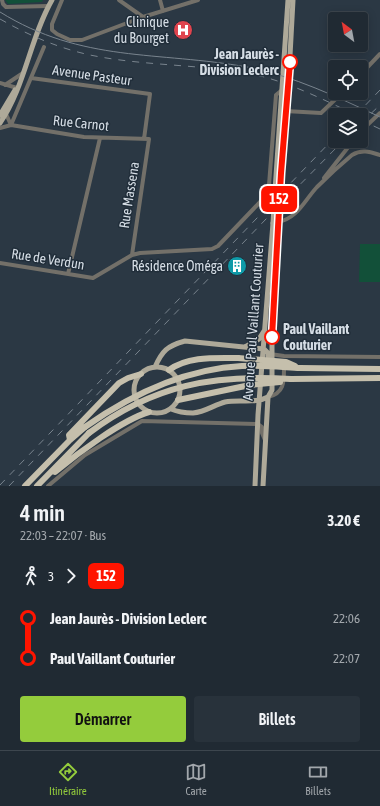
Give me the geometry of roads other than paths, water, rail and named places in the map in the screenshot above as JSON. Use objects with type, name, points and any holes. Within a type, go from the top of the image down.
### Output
[{"type":"highway","points":[[169,370],[189,362],[206,358],[238,358],[286,362],[300,368]]},
{"type":"highway","points":[[25,486],[70,440],[85,427],[124,402],[176,378],[215,369],[241,366],[380,369]]},
{"type":"highway","points":[[70,440],[69,435],[119,383],[128,378],[141,374]]},
{"type":"highway","points":[[37,486],[89,433],[112,417],[145,399],[182,386],[215,380],[240,378],[309,380],[380,378]]},
{"type":"highway","points":[[178,400],[240,386],[292,379]]},
{"type":"highway","points":[[52,471],[55,472],[100,439],[138,415],[149,412]]},
{"type":"main road","points":[[0,123],[6,114],[17,88],[48,6],[52,0]]},
{"type":"main road","points":[[276,222],[275,191],[288,0]]},
{"type":"main road","points":[[276,222],[280,187],[293,0]]},
{"type":"main road","points":[[0,115],[17,88]]},
{"type":"main road","name":"Avenue Paul Vaillant Couturier","points":[[263,486],[268,397],[272,390],[272,374],[265,330],[276,222]]},
{"type":"main road","name":"Avenue Paul Vaillant Couturier","points":[[255,486],[260,402],[268,352],[276,222]]},
{"type":"main road","points":[[244,347],[254,343],[265,330]]},
{"type":"main road","points":[[155,367],[169,370],[178,380],[180,387],[178,400],[171,409],[164,412],[149,412],[138,404],[135,398],[134,385],[141,374],[155,367],[161,354],[173,345],[185,341],[244,347],[268,352]]},
{"type":"main road","points":[[171,409],[179,412],[192,413],[204,411],[225,402],[260,402],[268,397]]},
{"type":"street","points":[[62,0],[52,27],[57,34],[70,40],[82,40],[143,17],[198,0]]},
{"type":"street","points":[[119,0],[143,17]]},
{"type":"street","points":[[160,0],[163,11]]},
{"type":"street","points":[[2,3],[6,6],[48,6]]},
{"type":"street","points":[[11,126],[44,47]]},
{"type":"street","points":[[368,67],[380,54]]},
{"type":"street","points":[[5,85],[23,73]]},
{"type":"street","name":"Avenue Pasteur","points":[[31,78],[150,94]]},
{"type":"street","points":[[0,83],[17,88]]},
{"type":"street","name":"Rue de Verdun","points":[[0,263],[93,278],[132,255],[156,252],[206,250],[218,246],[261,201],[270,185],[276,95],[282,90]]},
{"type":"street","name":"Rue Massena","points":[[132,255],[147,139],[150,94]]},
{"type":"street","points":[[285,111],[321,113],[335,100]]},
{"type":"street","points":[[368,124],[380,113]]},
{"type":"street","points":[[6,114],[11,126]]},
{"type":"street","name":"Rue Carnot","points":[[0,128],[11,126],[84,137],[147,139]]},
{"type":"street","points":[[68,274],[100,138]]},
{"type":"street","points":[[321,183],[328,171],[347,148]]},
{"type":"street","points":[[276,222],[286,220],[294,215],[321,183],[352,155],[358,152],[368,151],[380,155]]},
{"type":"street","points":[[268,352],[284,356],[380,357]]},
{"type":"street","points":[[268,397],[280,392],[284,387],[284,356]]},
{"type":"street","points":[[48,486],[86,455],[142,421],[258,424]]},
{"type":"street","name":"Avenue Paul Vaillant Couturier","points":[[258,424],[262,427],[262,433],[265,441]]},
{"type":"tram line","points":[[0,12],[31,28],[61,40],[91,48],[121,53],[214,62],[264,71],[315,88],[380,117]]},
{"type":"railway","points":[[0,19],[21,30],[66,49],[110,59],[211,68],[266,77],[340,108]]},
{"type":"railway","points":[[363,108],[380,90]]},
{"type":"railway","points":[[368,116],[380,105]]},
{"type":"railway","points":[[368,123],[380,129]]},
{"type":"railway","points":[[0,485],[328,144]]},
{"type":"railway","points":[[9,486],[336,148]]},
{"type":"place","name":"Clinique du Bourget","points":[[183,30]]},
{"type":"place","name":"Jean Jaurès - Division Leclerc","points":[[290,62]]},
{"type":"place","name":"Résidence Oméga","points":[[237,266]]},
{"type":"place","name":"Paul Vaillant Couturier","points":[[272,337]]}]
